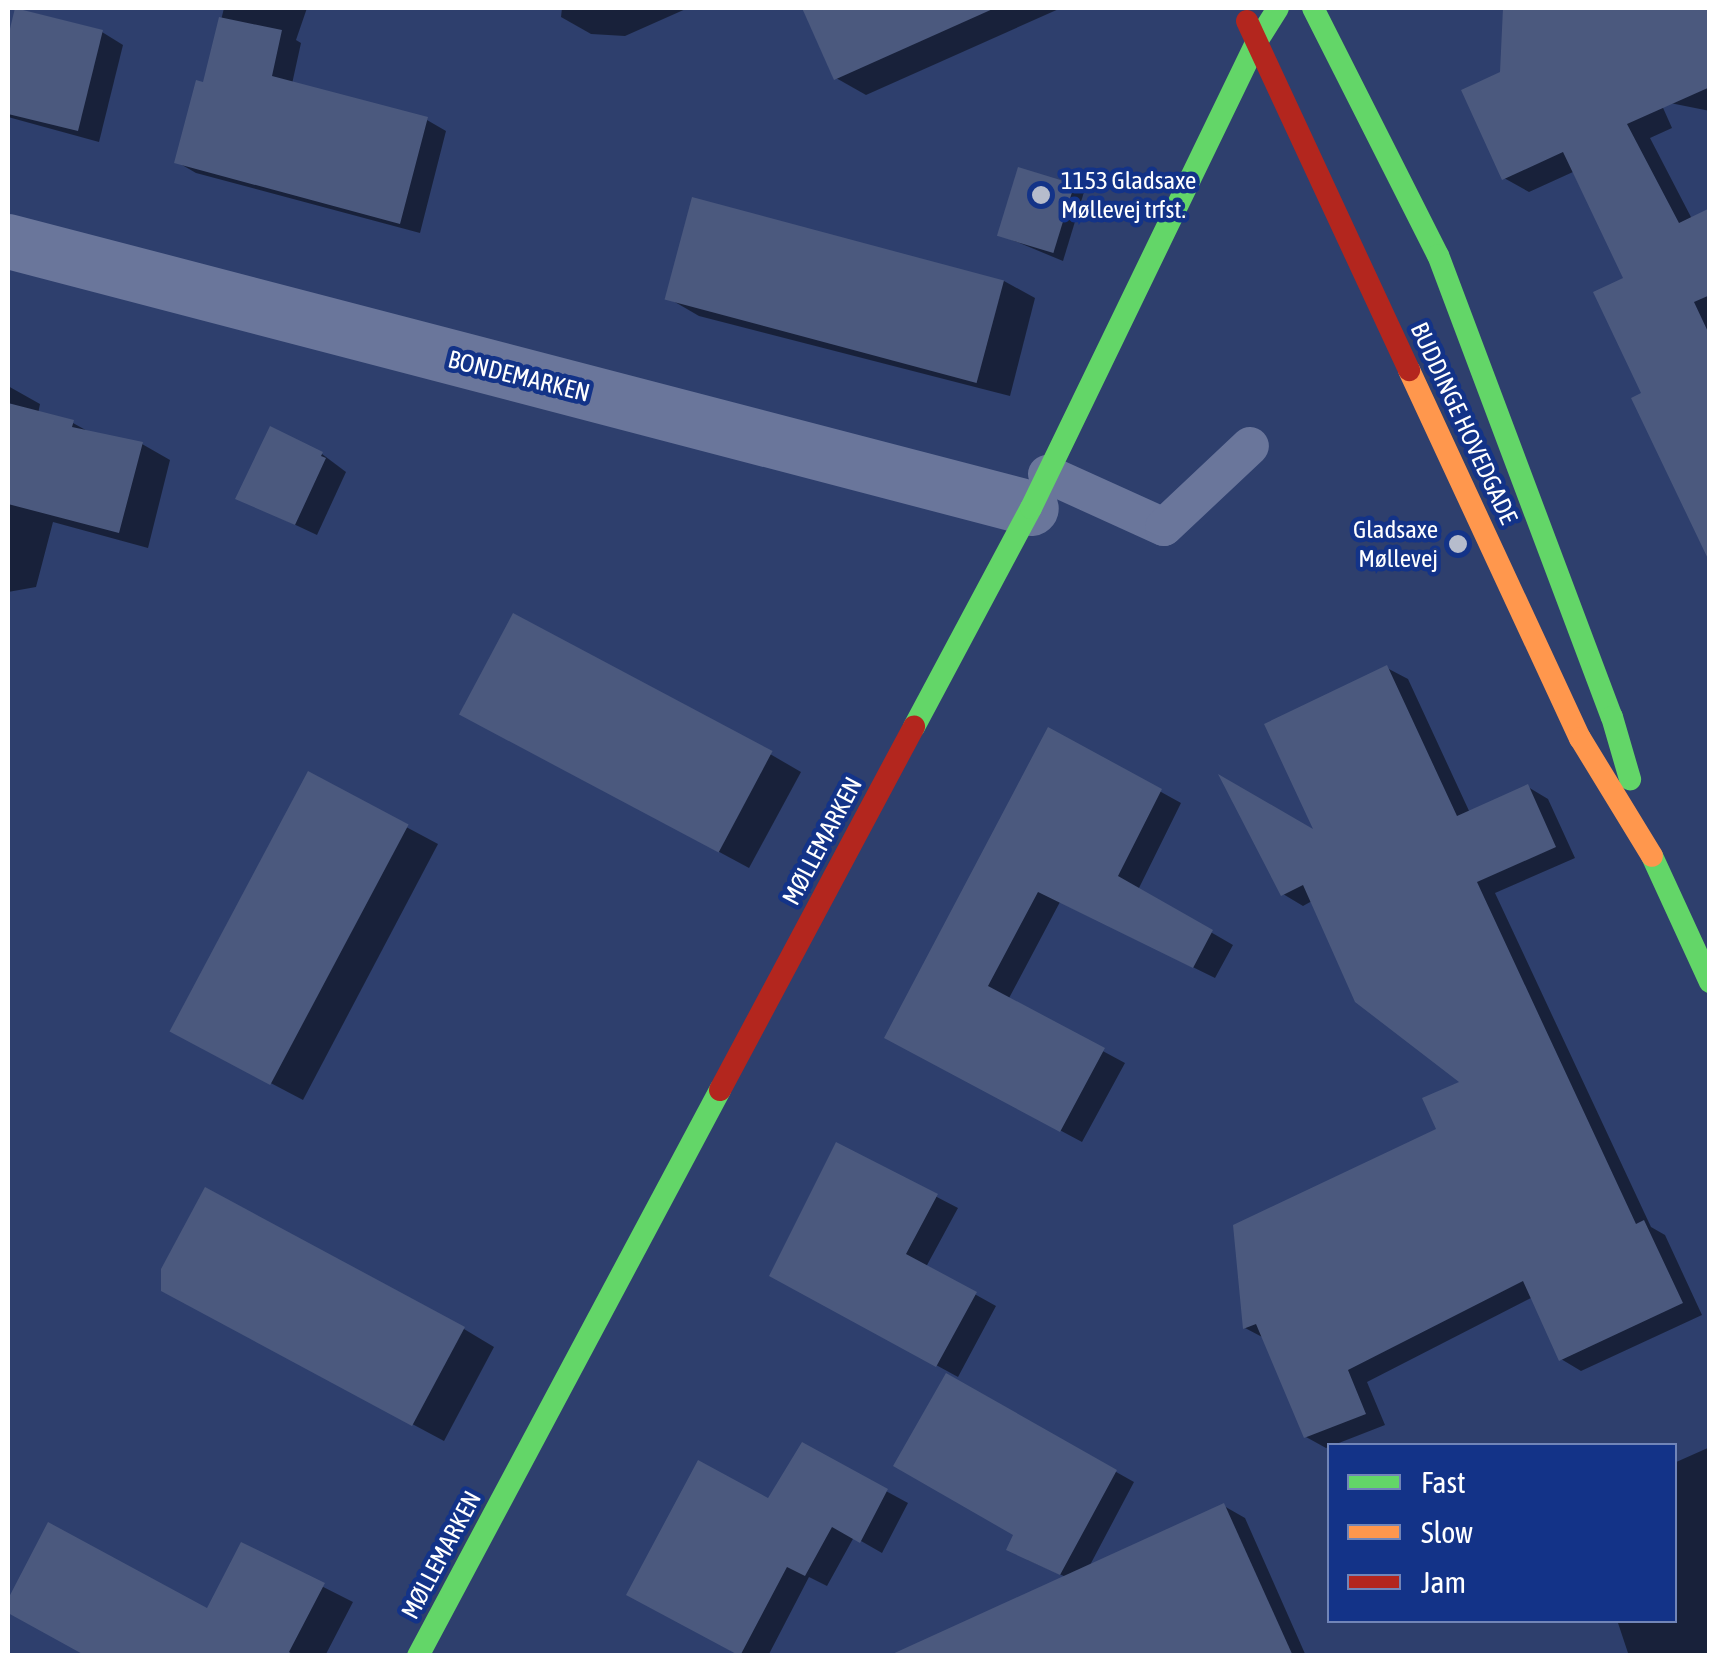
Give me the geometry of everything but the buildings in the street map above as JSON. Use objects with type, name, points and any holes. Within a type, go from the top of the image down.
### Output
[{"type":"street","name":"BUDDINGE HOVEDGADE","points":[[1240,8],[1580,738],[1652,854],[1710,982]]},
{"type":"street","points":[[1256,42],[1278,8]]},
{"type":"street","name":"BUDDINGE HOVEDGADE","points":[[1313,8],[1438,256],[1612,717],[1652,854]]},
{"type":"street","name":"MØLLEMARKEN","points":[[418,1656],[1039,491],[1256,42]]},
{"type":"street","name":"BONDEMARKEN","points":[[8,241],[1039,491]]},
{"type":"lane","points":[[1039,491],[1164,527],[1250,446]]},
{"type":"traffic: fast","points":[[914,727],[1031,508],[1256,43],[1278,8]]},
{"type":"traffic: fast","points":[[1313,8],[1438,255],[1612,717],[1630,779]]},
{"type":"traffic: fast","points":[[1652,856],[1710,982]]},
{"type":"traffic: fast","points":[[418,1656],[720,1090]]},
{"type":"traffic: slow","points":[[1409,370],[1580,738],[1652,856]]},
{"type":"traffic: jam","points":[[1247,21],[1409,370]]},
{"type":"traffic: jam","points":[[720,1090],[914,727]]},
{"type":"place","name":"1153 Gladsaxe Møllevej trfst.","points":[[1041,195]]},
{"type":"place","name":"Gladsaxe Møllevej","points":[[1458,544]]}]
